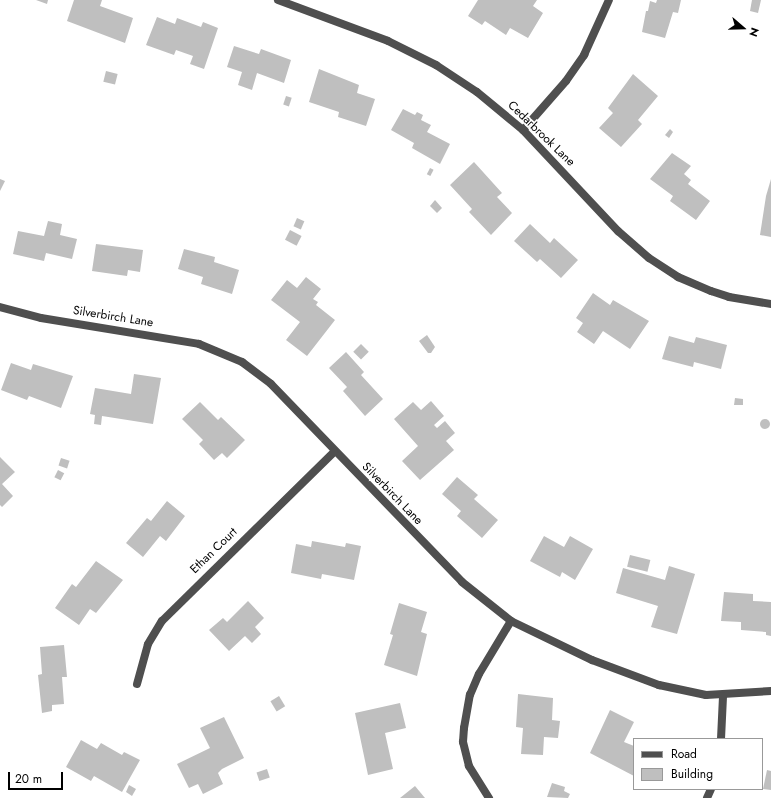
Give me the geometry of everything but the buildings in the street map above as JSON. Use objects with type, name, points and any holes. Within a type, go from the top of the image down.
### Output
[{"type":"street","name":"Cedarbrook Lane","points":[[278,0],[382,38],[436,64],[477,92],[523,130],[618,231],[649,258],[683,279],[711,291],[729,297],[771,304]]},
{"type":"street","points":[[523,130],[566,81],[587,48],[609,0]]},
{"type":"street","name":"Silverbirch Lane","points":[[0,306],[42,318],[169,338],[222,352],[242,362],[269,382],[334,452],[462,582],[511,620],[562,646],[628,675],[684,692],[723,696],[771,691]]},
{"type":"street","name":"Ethan Court","points":[[137,684],[148,644],[162,621],[334,452]]},
{"type":"street","points":[[489,798],[469,766],[463,742],[466,709],[479,674],[511,620]]},
{"type":"street","points":[[721,738],[723,696]]}]
